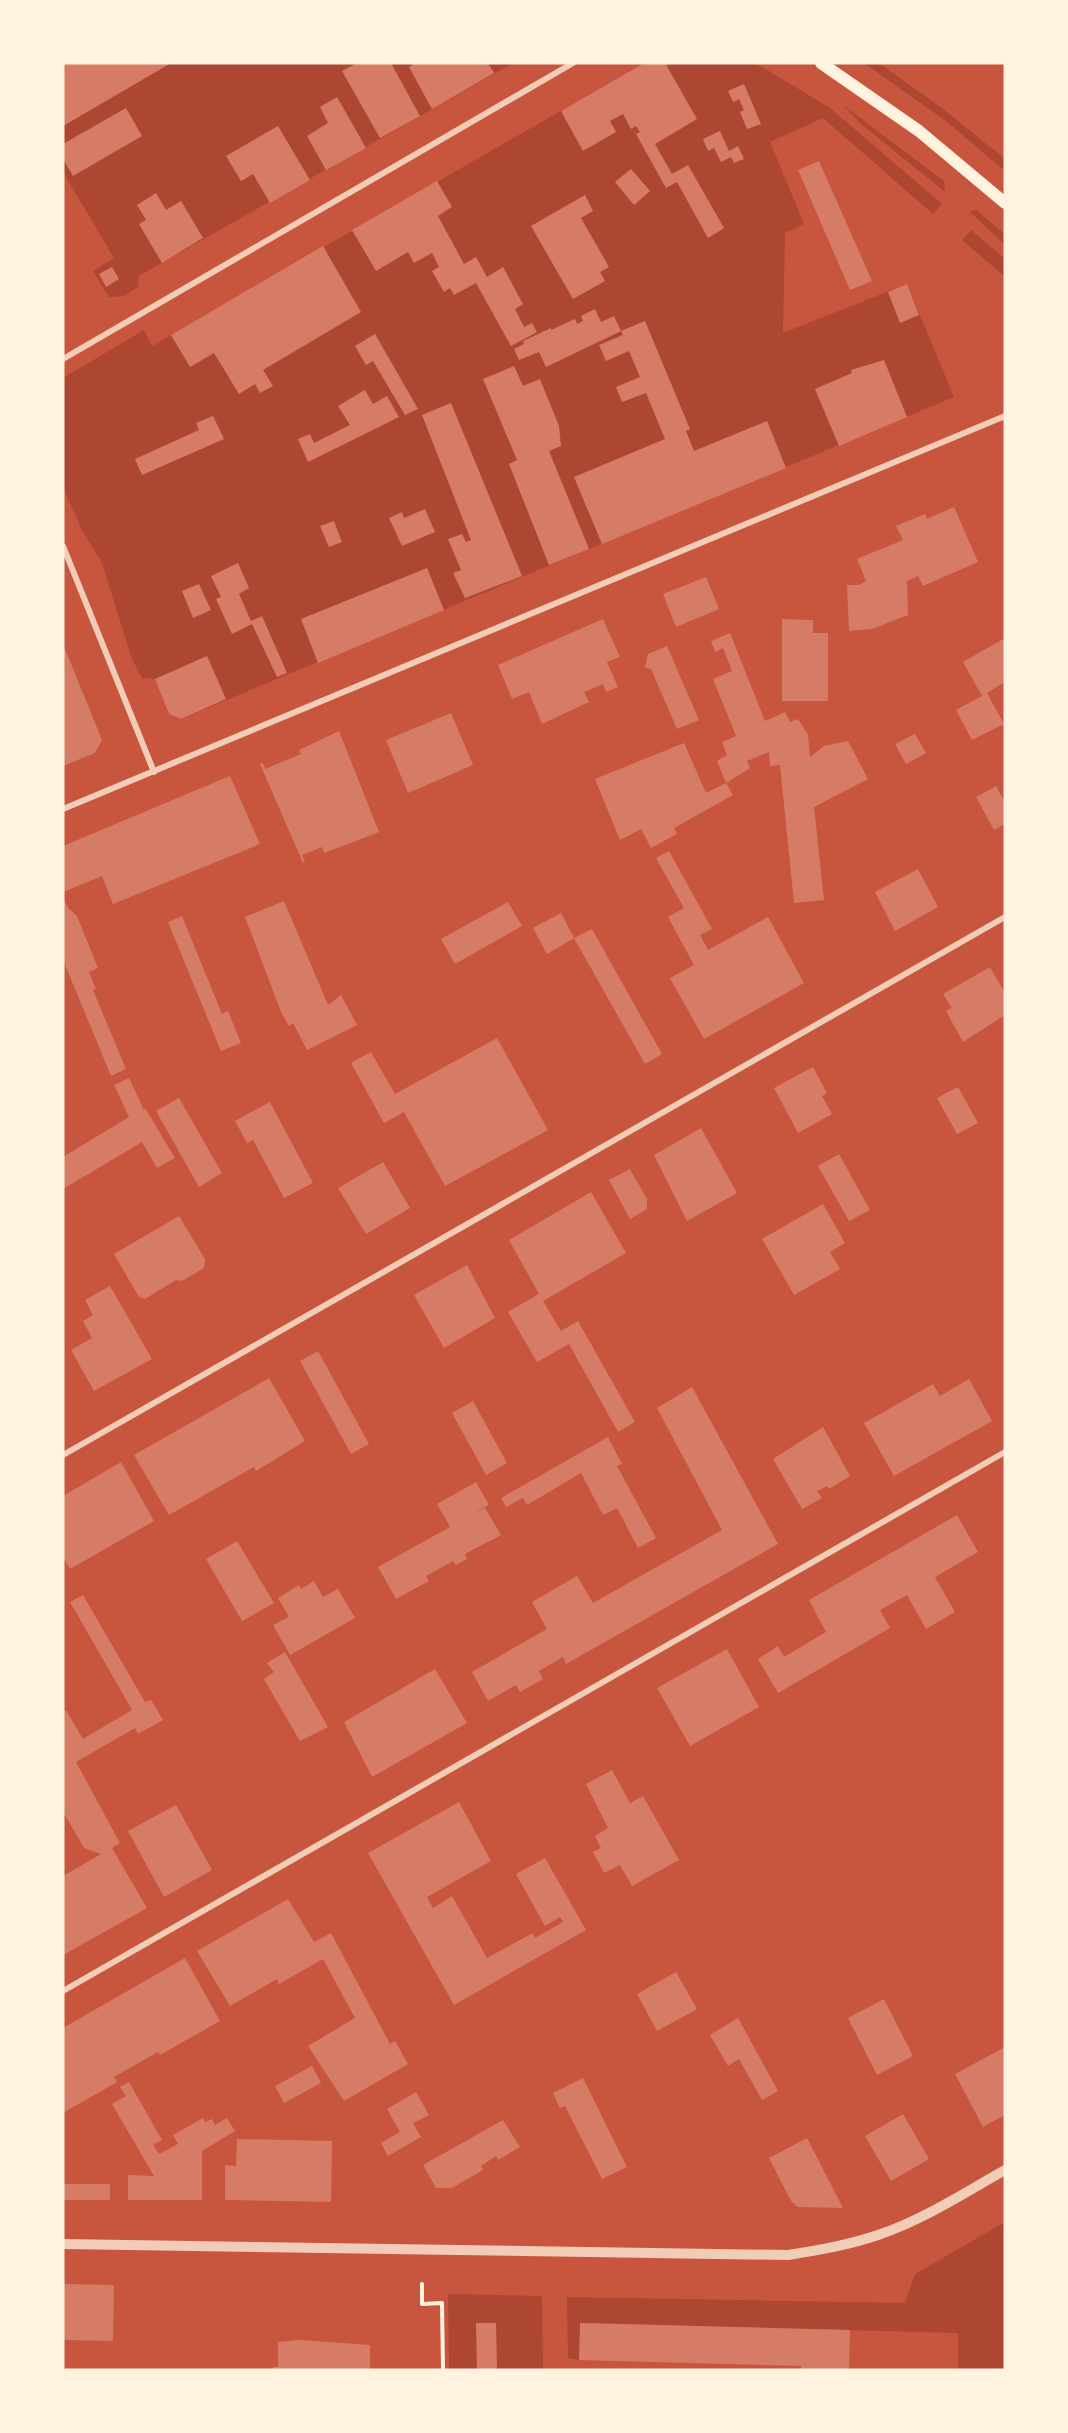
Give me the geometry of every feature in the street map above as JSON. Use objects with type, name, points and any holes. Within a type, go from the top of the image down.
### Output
[{"type":"main road","points":[[820,63],[920,131],[1005,203]]},
{"type":"street","points":[[63,359],[573,63]]},
{"type":"street","points":[[63,809],[1005,416]]},
{"type":"street","points":[[63,546],[153,772]]},
{"type":"street","points":[[63,1455],[1005,917]]},
{"type":"street","points":[[63,1991],[1005,1452]]},
{"type":"street","points":[[63,2244],[788,2255],[846,2244],[880,2234],[953,2200],[1005,2170]]},
{"type":"path","points":[[422,2284],[422,2304],[442,2303],[443,2370]]},
{"type":"shaded area","points":[[171,63],[513,63],[139,276],[138,287],[124,296],[109,297],[93,271],[114,258],[63,172],[63,126]]},
{"type":"shaded area","points":[[644,63],[665,63],[667,66],[672,63],[754,63],[830,108],[942,204],[933,214],[823,118],[770,142],[804,224],[785,233],[783,333],[907,284],[954,397],[181,719],[169,714],[155,679],[142,678],[132,659],[102,563],[83,532],[63,487],[63,378],[144,330],[152,346]]},
{"type":"shaded area","points":[[864,63],[879,63],[942,108],[1005,159],[1005,171],[946,121]]},
{"type":"shaded area","points":[[843,105],[944,181],[945,192],[861,124]]},
{"type":"shaded area","points":[[976,210],[1005,234],[1005,245],[970,212]]},
{"type":"shaded area","points":[[971,230],[1005,259],[1005,277],[962,240]]},
{"type":"shaded area","points":[[1005,2222],[1005,2370],[958,2370],[958,2333],[581,2323],[579,2360],[568,2358],[567,2297],[905,2303],[915,2274]]},
{"type":"shaded area","points":[[448,2294],[542,2296],[543,2370],[449,2370]]},
{"type":"building","points":[[63,63],[171,63],[63,126]]},
{"type":"building","points":[[357,63],[391,63],[420,116],[380,138],[342,71]]},
{"type":"building","points":[[415,63],[488,63],[494,73],[432,109],[409,67]]},
{"type":"building","points":[[644,63],[665,63],[697,119],[655,144],[672,174],[688,165],[724,228],[708,238],[677,182],[666,188],[636,134],[640,132],[636,126],[631,129],[623,114],[610,121],[616,132],[583,151],[561,111]]},
{"type":"building","points":[[744,84],[761,124],[747,129],[740,112],[744,110],[739,99],[733,102],[728,91]]},
{"type":"building","points":[[337,97],[366,148],[326,170],[307,136],[328,123],[320,107]]},
{"type":"building","points":[[126,108],[142,136],[73,176],[63,159],[63,144]]},
{"type":"building","points":[[278,126],[310,180],[270,203],[253,174],[241,181],[226,156]]},
{"type":"building","points":[[720,131],[729,151],[738,146],[744,159],[734,163],[731,157],[721,162],[714,148],[708,151],[703,139]]},
{"type":"building","points":[[819,161],[872,281],[850,290],[798,170]]},
{"type":"building","points":[[631,169],[650,191],[634,205],[615,182]]},
{"type":"building","points":[[437,181],[452,207],[438,216],[464,264],[476,257],[487,277],[503,267],[523,304],[515,309],[524,327],[532,323],[537,332],[511,346],[476,283],[454,295],[450,288],[444,292],[432,271],[439,267],[432,253],[414,263],[408,252],[376,271],[352,230]]},
{"type":"building","points":[[156,193],[166,210],[181,201],[203,238],[162,263],[139,224],[146,220],[137,205]]},
{"type":"building","points":[[585,195],[593,211],[581,218],[609,267],[600,272],[605,281],[573,299],[531,226]]},
{"type":"building","points":[[323,246],[361,312],[263,370],[273,386],[260,393],[255,384],[239,394],[214,353],[190,367],[171,335]]},
{"type":"building","points":[[112,267],[119,279],[106,287],[99,274]]},
{"type":"building","points":[[907,284],[919,315],[900,323],[888,292]]},
{"type":"building","points":[[595,309],[601,322],[614,316],[621,331],[546,367],[539,352],[519,360],[514,349],[524,344],[523,341],[575,319],[577,324],[583,321],[581,316]]},
{"type":"building","points":[[645,321],[690,429],[686,431],[694,451],[767,421],[786,468],[602,544],[574,477],[665,439],[646,393],[622,402],[616,387],[640,377],[629,351],[606,361],[599,345],[623,335],[621,331]]},
{"type":"building","points":[[375,334],[418,409],[405,415],[373,361],[366,365],[355,346]]},
{"type":"building","points":[[884,360],[907,417],[839,446],[815,389],[852,373],[851,370]]},
{"type":"building","points":[[514,366],[523,386],[540,379],[559,426],[561,446],[549,451],[589,549],[549,565],[509,464],[517,460],[483,379]]},
{"type":"building","points":[[365,390],[373,404],[387,396],[399,417],[308,462],[298,439],[310,434],[314,443],[350,425],[338,406]]},
{"type":"building","points":[[451,403],[522,576],[465,598],[453,573],[461,570],[448,539],[462,534],[466,542],[471,540],[422,415]]},
{"type":"building","points":[[213,416],[224,439],[142,475],[135,459],[199,430],[196,423]]},
{"type":"building","points":[[954,507],[978,562],[923,586],[918,576],[907,581],[908,615],[872,629],[849,631],[847,585],[859,585],[866,581],[857,559],[903,540],[896,526],[925,514],[927,519]]},
{"type":"building","points":[[425,509],[435,532],[402,546],[389,518],[402,512],[404,518]]},
{"type":"building","points":[[334,521],[342,542],[329,547],[320,526]]},
{"type":"building","points":[[238,563],[249,588],[239,594],[251,621],[262,616],[287,673],[277,677],[252,624],[232,634],[216,599],[221,597],[211,576]]},
{"type":"building","points":[[427,568],[444,610],[318,663],[301,619]]},
{"type":"building","points":[[706,577],[719,609],[676,627],[663,594]]},
{"type":"building","points":[[199,584],[211,610],[193,618],[182,591]]},
{"type":"building","points":[[603,619],[620,657],[607,662],[618,687],[606,692],[603,684],[584,692],[589,702],[542,724],[529,692],[512,699],[498,665]]},
{"type":"building","points":[[782,619],[813,620],[813,633],[828,633],[828,701],[782,701]]},
{"type":"building","points":[[730,633],[765,721],[785,712],[790,722],[798,719],[808,735],[810,757],[824,746],[848,741],[868,779],[814,807],[824,900],[794,903],[780,765],[770,766],[769,752],[747,761],[750,768],[726,783],[717,761],[727,755],[722,742],[736,736],[713,679],[732,671],[723,648],[715,652],[711,641]]},
{"type":"building","points":[[1005,638],[1005,682],[987,693],[1004,724],[972,740],[956,710],[982,696],[963,662]]},
{"type":"building","points":[[63,644],[102,740],[95,753],[63,766]]},
{"type":"building","points":[[667,646],[699,720],[677,729],[651,669],[645,667],[648,654]]},
{"type":"building","points":[[207,656],[226,699],[181,719],[169,714],[155,679]]},
{"type":"building","points":[[451,713],[473,765],[408,793],[386,740]]},
{"type":"building","points":[[339,731],[379,832],[324,853],[322,847],[302,855],[305,862],[303,863],[260,764],[263,763],[265,769],[301,754],[299,750]]},
{"type":"building","points":[[915,734],[926,753],[906,764],[895,744]]},
{"type":"building","points":[[684,743],[706,793],[726,783],[733,795],[674,828],[677,834],[651,848],[641,829],[620,840],[595,779]]},
{"type":"building","points":[[230,776],[260,844],[113,904],[102,876],[63,892],[63,846]]},
{"type":"building","points":[[996,786],[1005,802],[1005,824],[994,830],[976,797]]},
{"type":"building","points":[[669,851],[712,929],[700,935],[708,950],[768,917],[804,983],[704,1039],[670,978],[694,965],[668,917],[684,908],[656,858]]},
{"type":"building","points":[[918,869],[938,907],[895,931],[875,892]]},
{"type":"building","points":[[63,897],[68,908],[77,916],[98,968],[89,972],[96,989],[93,990],[126,1069],[111,1076],[63,960]]},
{"type":"building","points":[[284,901],[328,1005],[341,995],[357,1025],[307,1050],[293,1023],[289,1026],[281,1012],[245,917]]},
{"type":"building","points":[[508,902],[522,926],[455,964],[441,939]]},
{"type":"building","points":[[561,913],[574,938],[547,954],[533,928]]},
{"type":"building","points":[[182,916],[222,1014],[228,1011],[241,1043],[221,1051],[168,922]]},
{"type":"building","points":[[592,929],[662,1054],[645,1064],[574,938]]},
{"type":"building","points":[[990,967],[1005,993],[1005,1015],[963,1042],[946,1011],[952,1008],[943,994]]},
{"type":"building","points":[[497,1038],[548,1130],[445,1186],[404,1112],[384,1123],[351,1063],[371,1052],[395,1094]]},
{"type":"building","points":[[813,1067],[827,1093],[822,1096],[832,1114],[798,1133],[774,1088]]},
{"type":"building","points":[[129,1078],[144,1110],[145,1108],[175,1158],[157,1168],[142,1142],[63,1189],[63,1157],[129,1117],[114,1085]]},
{"type":"building","points":[[958,1087],[978,1123],[957,1134],[937,1098]]},
{"type":"building","points":[[179,1098],[222,1173],[199,1187],[156,1111]]},
{"type":"building","points":[[270,1102],[313,1183],[284,1198],[253,1140],[247,1143],[235,1121]]},
{"type":"building","points":[[701,1128],[737,1193],[687,1221],[654,1155]]},
{"type":"building","points":[[839,1154],[870,1210],[849,1221],[818,1166]]},
{"type":"building","points":[[383,1162],[410,1208],[366,1234],[338,1188]]},
{"type":"building","points":[[630,1169],[647,1199],[647,1209],[630,1219],[609,1180]]},
{"type":"building","points":[[591,1192],[626,1253],[543,1301],[561,1331],[578,1321],[635,1422],[618,1432],[569,1344],[537,1362],[508,1312],[539,1294],[509,1240]]},
{"type":"building","points":[[823,1204],[845,1243],[830,1252],[840,1269],[794,1295],[762,1239]]},
{"type":"building","points":[[179,1216],[205,1259],[204,1268],[182,1281],[176,1280],[145,1299],[139,1297],[114,1254]]},
{"type":"building","points":[[467,1265],[495,1318],[444,1348],[414,1295]]},
{"type":"building","points":[[110,1286],[152,1359],[94,1391],[71,1350],[92,1338],[83,1321],[93,1315],[85,1300]]},
{"type":"building","points":[[318,1351],[369,1444],[351,1454],[300,1361]]},
{"type":"building","points":[[269,1378],[305,1441],[256,1471],[254,1467],[169,1515],[134,1455]]},
{"type":"building","points":[[969,1379],[992,1421],[894,1476],[864,1423],[933,1384],[940,1396]]},
{"type":"building","points":[[692,1387],[778,1544],[566,1664],[563,1657],[539,1671],[543,1679],[520,1692],[516,1685],[488,1701],[472,1672],[547,1629],[532,1602],[577,1576],[593,1603],[722,1530],[657,1408]]},
{"type":"building","points":[[473,1401],[507,1463],[486,1475],[452,1413]]},
{"type":"building","points":[[823,1427],[850,1476],[829,1489],[827,1486],[817,1491],[822,1498],[802,1509],[773,1459]]},
{"type":"building","points":[[608,1437],[622,1464],[617,1466],[656,1538],[638,1548],[617,1508],[603,1515],[581,1473],[527,1505],[523,1498],[506,1507],[501,1498]]},
{"type":"building","points":[[121,1462],[154,1521],[70,1569],[63,1557],[63,1496]]},
{"type":"building","points":[[476,1482],[489,1505],[472,1514],[485,1508],[501,1535],[465,1554],[467,1559],[456,1565],[453,1561],[426,1576],[429,1581],[396,1599],[378,1567],[450,1527],[437,1504]]},
{"type":"building","points":[[957,1515],[978,1552],[935,1577],[955,1612],[926,1629],[907,1595],[880,1610],[890,1628],[778,1693],[758,1659],[778,1646],[784,1657],[826,1632],[809,1600]]},
{"type":"building","points":[[237,1541],[274,1603],[242,1621],[206,1559]]},
{"type":"building","points":[[314,1581],[323,1597],[338,1589],[355,1618],[290,1655],[273,1625],[289,1617],[278,1598],[299,1585],[301,1589]]},
{"type":"building","points":[[83,1595],[145,1702],[151,1700],[163,1720],[138,1734],[135,1728],[76,1762],[120,1843],[112,1848],[147,1908],[63,1955],[63,1876],[101,1854],[84,1848],[65,1815],[63,1816],[63,1712],[66,1710],[83,1739],[132,1710],[70,1602]]},
{"type":"building","points":[[727,1649],[759,1707],[690,1746],[657,1688]]},
{"type":"building","points":[[285,1652],[328,1727],[300,1741],[264,1679],[274,1672],[267,1663]]},
{"type":"building","points":[[435,1669],[467,1723],[372,1777],[344,1722]]},
{"type":"building","points":[[612,1770],[630,1803],[643,1796],[679,1860],[632,1886],[620,1865],[604,1873],[593,1852],[601,1848],[595,1836],[608,1828],[586,1784]]},
{"type":"building","points":[[459,1802],[491,1861],[427,1897],[433,1908],[452,1896],[487,1958],[533,1933],[535,1938],[563,1922],[560,1917],[545,1926],[516,1874],[545,1858],[586,1930],[454,2005],[368,1853]]},
{"type":"building","points":[[176,1805],[212,1870],[164,1897],[128,1831]]},
{"type":"building","points":[[288,1899],[314,1942],[331,1933],[390,2044],[395,2041],[408,2064],[344,2101],[308,2046],[355,2018],[323,1959],[279,1984],[277,1979],[230,2006],[197,1951]]},
{"type":"building","points":[[185,1958],[220,2021],[160,2055],[158,2052],[114,2077],[117,2082],[63,2113],[63,2028]]},
{"type":"building","points":[[676,1972],[697,2009],[657,2031],[637,1994]]},
{"type":"building","points":[[884,1999],[913,2056],[877,2075],[848,2018]]},
{"type":"building","points":[[738,2018],[778,2091],[762,2100],[739,2059],[728,2066],[710,2035]]},
{"type":"building","points":[[1005,2047],[1005,2115],[983,2127],[955,2074]]},
{"type":"building","points":[[312,2066],[321,2083],[284,2103],[275,2086]]},
{"type":"building","points":[[583,2078],[627,2167],[602,2179],[565,2106],[560,2108],[553,2093]]},
{"type":"building","points":[[129,2082],[162,2140],[153,2145],[159,2154],[178,2144],[173,2135],[203,2118],[205,2122],[212,2119],[215,2125],[227,2118],[235,2131],[202,2151],[202,2200],[128,2200],[128,2175],[154,2176],[112,2104],[126,2096],[120,2087]]},
{"type":"building","points":[[416,2092],[429,2115],[413,2123],[421,2137],[388,2156],[381,2143],[400,2132],[387,2109]]},
{"type":"building","points":[[903,2114],[929,2159],[891,2181],[865,2136]]},
{"type":"building","points":[[503,2120],[520,2147],[498,2160],[496,2156],[481,2166],[483,2170],[452,2188],[436,2188],[423,2165]]},
{"type":"building","points":[[807,2138],[843,2208],[798,2207],[791,2201],[769,2158]]},
{"type":"building","points":[[237,2139],[332,2141],[331,2202],[225,2200],[225,2165],[236,2166]]},
{"type":"building","points":[[63,2184],[110,2184],[110,2200],[63,2200]]},
{"type":"building","points":[[63,2284],[114,2285],[113,2341],[63,2340]]},
{"type":"building","points":[[476,2323],[496,2323],[497,2370],[477,2370]]},
{"type":"building","points":[[580,2323],[850,2330],[849,2370],[801,2370],[801,2366],[579,2360]]},
{"type":"building","points":[[301,2340],[370,2345],[370,2370],[273,2370],[273,2367],[278,2367],[278,2342]]}]
